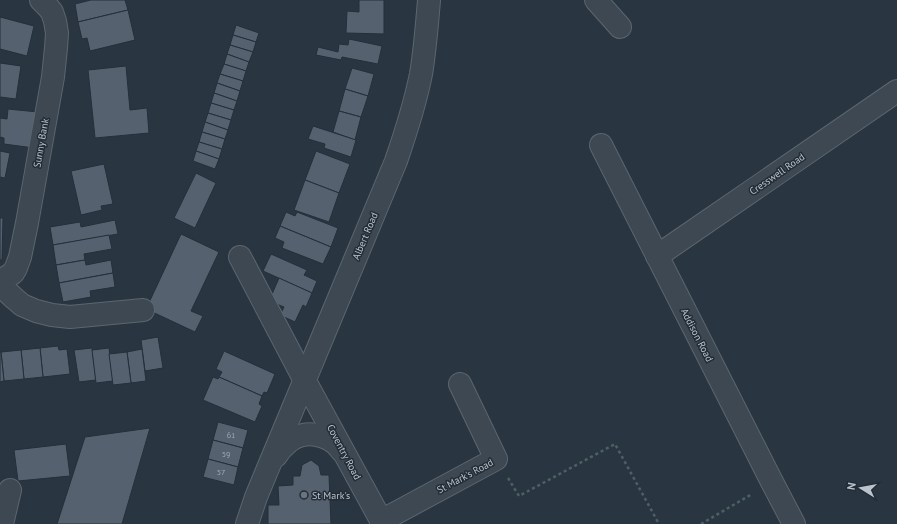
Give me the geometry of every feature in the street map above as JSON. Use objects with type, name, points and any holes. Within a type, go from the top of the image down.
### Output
[{"type":"street","name":"Sunny Bank","points":[[0,280],[13,273],[20,257],[53,77],[57,32],[52,12],[41,0]]},
{"type":"street","name":"Albert Road","points":[[247,524],[256,497],[396,161],[408,128],[421,73],[429,0]]},
{"type":"street","points":[[596,0],[620,27]]},
{"type":"street","name":"Cresswell Road","points":[[657,256],[897,91]]},
{"type":"street","name":"Addison Road","points":[[601,145],[794,524]]},
{"type":"street","name":"Coventry Road","points":[[240,257],[382,523]]},
{"type":"street","points":[[0,285],[22,305],[36,311],[52,315],[70,317],[143,310]]},
{"type":"street","name":"St Mark's Road","points":[[382,523],[496,459],[460,384]]},
{"type":"street","name":"Albert Road","points":[[270,463],[284,446],[297,436],[303,434],[320,436],[332,441],[337,444],[346,456]]},
{"type":"street","points":[[2,524],[10,490]]},
{"type":"path","points":[[496,459],[519,496],[615,444],[659,524]]},
{"type":"path","points":[[701,524],[772,482]]},
{"type":"building","points":[[91,0],[125,0],[128,10],[78,22],[75,4]]},
{"type":"building","points":[[359,0],[384,0],[384,34],[346,33],[347,11],[359,12]]},
{"type":"building","points":[[128,10],[135,40],[90,51],[87,38],[82,39],[78,22]]},
{"type":"building","points":[[0,17],[34,26],[27,56],[0,49]]},
{"type":"building","points":[[236,25],[259,33],[256,42],[233,35]]},
{"type":"building","points":[[233,35],[256,42],[253,52],[230,45]]},
{"type":"building","points":[[349,39],[382,46],[378,64],[342,57],[341,60],[316,55],[318,47],[338,52],[339,44],[348,45]]},
{"type":"building","points":[[230,45],[253,52],[249,62],[227,54]]},
{"type":"building","points":[[227,54],[249,62],[246,71],[224,64]]},
{"type":"building","points":[[0,63],[21,66],[16,99],[0,97]]},
{"type":"building","points":[[224,64],[246,71],[243,81],[220,74]]},
{"type":"building","points":[[126,66],[130,110],[147,108],[149,133],[95,138],[88,70]]},
{"type":"building","points":[[352,68],[374,74],[368,96],[345,89]]},
{"type":"building","points":[[220,74],[243,81],[240,91],[217,83]]},
{"type":"building","points":[[217,83],[240,91],[237,101],[214,93]]},
{"type":"building","points":[[345,89],[368,96],[361,117],[339,111]]},
{"type":"building","points":[[214,93],[237,101],[234,110],[211,103]]},
{"type":"building","points":[[211,103],[234,110],[231,120],[208,113]]},
{"type":"building","points":[[8,109],[38,112],[34,148],[4,144],[4,138],[0,137],[0,118],[7,119]]},
{"type":"building","points":[[339,111],[361,117],[355,140],[333,132]]},
{"type":"building","points":[[208,113],[231,120],[228,130],[205,122]]},
{"type":"building","points":[[205,122],[228,130],[225,139],[202,132]]},
{"type":"building","points":[[313,126],[356,140],[351,157],[324,148],[325,144],[308,139]]},
{"type":"building","points":[[202,132],[225,139],[222,149],[199,142]]},
{"type":"building","points":[[199,142],[222,149],[219,159],[196,151]]},
{"type":"building","points":[[0,151],[10,153],[5,178],[0,177]]},
{"type":"building","points":[[196,151],[219,159],[215,169],[193,161]]},
{"type":"building","points":[[316,151],[350,164],[339,193],[305,180]]},
{"type":"building","points":[[104,164],[113,204],[101,206],[102,210],[81,215],[71,171]]},
{"type":"building","points":[[196,173],[216,183],[195,228],[174,218]]},
{"type":"building","points":[[305,180],[339,193],[329,222],[294,210]]},
{"type":"building","points":[[286,212],[295,216],[297,212],[338,228],[331,247],[280,226]]},
{"type":"building","points":[[0,218],[3,218],[2,260],[0,260]]},
{"type":"building","points":[[115,220],[118,234],[53,245],[50,227],[80,222],[81,227]]},
{"type":"building","points":[[280,226],[331,247],[323,264],[282,248],[284,242],[275,238]]},
{"type":"building","points":[[181,234],[219,252],[191,311],[203,316],[195,332],[146,309]]},
{"type":"building","points":[[109,235],[112,249],[84,254],[85,260],[56,265],[53,245]]},
{"type":"building","points":[[271,254],[307,270],[304,275],[317,281],[312,293],[263,271]]},
{"type":"building","points":[[85,260],[86,265],[111,260],[113,273],[59,283],[56,265]]},
{"type":"building","points":[[113,273],[115,287],[90,291],[91,297],[63,302],[59,283]]},
{"type":"building","points":[[279,278],[312,293],[306,307],[303,305],[295,322],[280,315],[284,307],[269,301]]},
{"type":"building","points":[[158,337],[163,368],[145,371],[141,340]]},
{"type":"building","points":[[58,346],[59,350],[67,349],[70,374],[43,377],[40,348]]},
{"type":"building","points":[[40,348],[43,377],[24,379],[21,350]]},
{"type":"building","points":[[92,348],[96,380],[79,382],[74,350]]},
{"type":"building","points":[[109,348],[113,381],[96,383],[92,350]]},
{"type":"building","points":[[142,349],[146,381],[131,383],[127,352]]},
{"type":"building","points":[[21,350],[24,379],[4,381],[1,352]]},
{"type":"building","points":[[224,351],[275,374],[267,393],[264,392],[262,396],[219,377],[222,372],[216,369]]},
{"type":"building","points":[[0,352],[4,381],[0,382]]},
{"type":"building","points":[[127,352],[131,383],[113,385],[109,354]]},
{"type":"building","points":[[213,377],[218,379],[219,377],[262,396],[259,404],[262,406],[255,422],[203,400]]},
{"type":"building","points":[[218,422],[248,430],[243,448],[213,440]]},
{"type":"building","points":[[150,428],[122,524],[57,524],[85,437]]},
{"type":"building","points":[[213,440],[243,448],[238,467],[208,459]]},
{"type":"building","points":[[66,444],[70,476],[18,481],[14,450]]},
{"type":"building","points":[[208,459],[238,467],[234,485],[203,477]]},
{"type":"building","name":"St Mark's","points":[[311,460],[319,466],[321,475],[329,475],[331,524],[268,524],[268,505],[279,505],[278,486],[293,485],[293,476],[300,476],[302,465]]},
{"type":"place","name":"St Mark's","points":[[304,495]]}]
